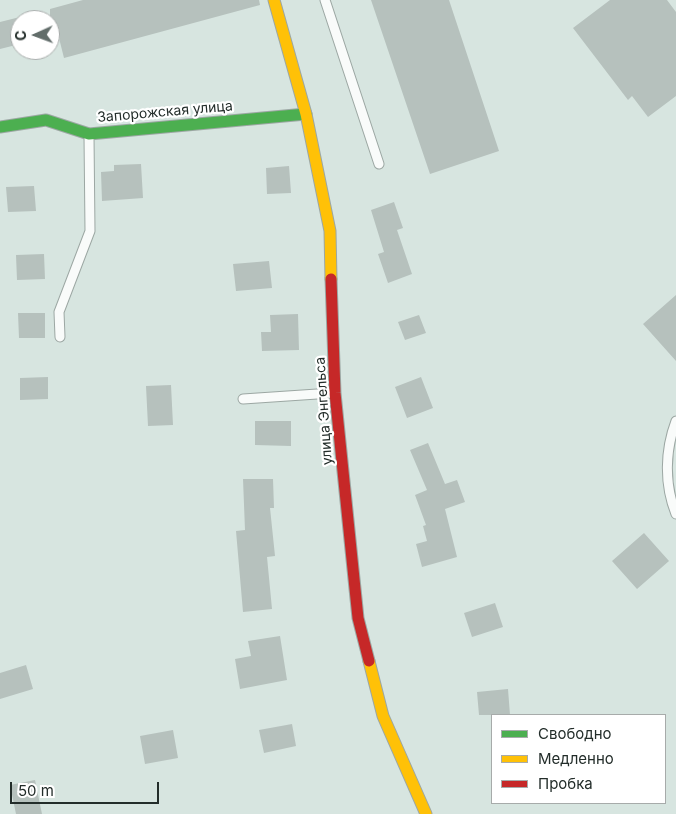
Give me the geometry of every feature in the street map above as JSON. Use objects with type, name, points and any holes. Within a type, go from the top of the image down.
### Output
[{"type":"street","name":"улица Энгельса","points":[[274,0],[306,114],[330,231],[335,393],[358,618],[383,716],[426,814]]},
{"type":"street","name":"Запорожская улица","points":[[0,126],[46,120],[89,134],[306,114]]},
{"type":"lane","points":[[325,0],[379,164]]},
{"type":"lane","points":[[60,337],[59,312],[90,231],[89,134]]},
{"type":"lane","points":[[243,399],[335,393]]},
{"type":"lane","points":[[676,420],[668,451],[667,477],[671,502],[676,514]]},
{"type":"building","points":[[83,0],[259,0],[260,5],[64,58],[60,42],[60,10],[50,9]]},
{"type":"building","points":[[371,0],[449,0],[499,151],[430,174]]},
{"type":"building","points":[[610,0],[667,0],[676,12],[676,96],[648,117],[632,96],[628,100],[573,28]]},
{"type":"building","points":[[10,20],[10,46],[0,49],[0,22]]},
{"type":"building","points":[[141,164],[143,198],[102,201],[101,172],[114,171],[114,165]]},
{"type":"building","points":[[289,166],[291,193],[267,194],[266,168]]},
{"type":"building","points":[[34,186],[36,211],[8,212],[6,187]]},
{"type":"building","points":[[394,202],[403,228],[397,230],[412,274],[388,283],[378,254],[384,252],[371,210]]},
{"type":"building","points":[[44,254],[45,279],[17,280],[16,255]]},
{"type":"building","points":[[269,261],[272,288],[236,291],[233,264]]},
{"type":"building","points":[[676,295],[676,361],[643,324]]},
{"type":"building","points":[[18,313],[45,313],[45,338],[19,338]]},
{"type":"building","points":[[298,314],[299,350],[262,351],[261,332],[271,332],[270,315]]},
{"type":"building","points":[[419,315],[426,333],[405,340],[398,322]]},
{"type":"building","points":[[48,377],[48,399],[20,400],[20,378]]},
{"type":"building","points":[[421,377],[433,408],[407,418],[395,387]]},
{"type":"building","points":[[171,385],[173,425],[148,426],[146,386]]},
{"type":"building","points":[[255,421],[291,421],[291,446],[255,445]]},
{"type":"building","points":[[428,443],[445,484],[457,480],[465,502],[445,509],[457,557],[422,567],[416,544],[427,541],[423,526],[426,525],[415,495],[427,490],[410,450]]},
{"type":"building","points":[[243,479],[273,479],[274,508],[270,508],[275,556],[267,557],[272,609],[243,612],[236,531],[245,530]]},
{"type":"building","points":[[644,533],[669,561],[637,589],[612,561]]},
{"type":"building","points":[[495,603],[503,627],[472,637],[464,613]]},
{"type":"building","points":[[280,636],[287,680],[240,689],[235,659],[251,656],[248,641]]},
{"type":"building","points":[[26,665],[33,689],[0,699],[0,673]]},
{"type":"building","points":[[508,689],[510,714],[479,715],[477,692]]},
{"type":"building","points":[[292,724],[296,746],[264,753],[259,730]]},
{"type":"building","points":[[173,730],[178,758],[145,764],[140,736]]},
{"type":"building","points":[[35,780],[42,814],[16,814],[10,785]]},
{"type":"traffic: fast","points":[[0,127],[46,120],[89,134],[306,114]]},
{"type":"traffic: slow","points":[[274,0],[306,114],[330,231],[331,279]]},
{"type":"traffic: slow","points":[[369,661],[383,716],[426,814]]},
{"type":"traffic: jam","points":[[331,279],[335,393],[358,618],[369,661]]}]
